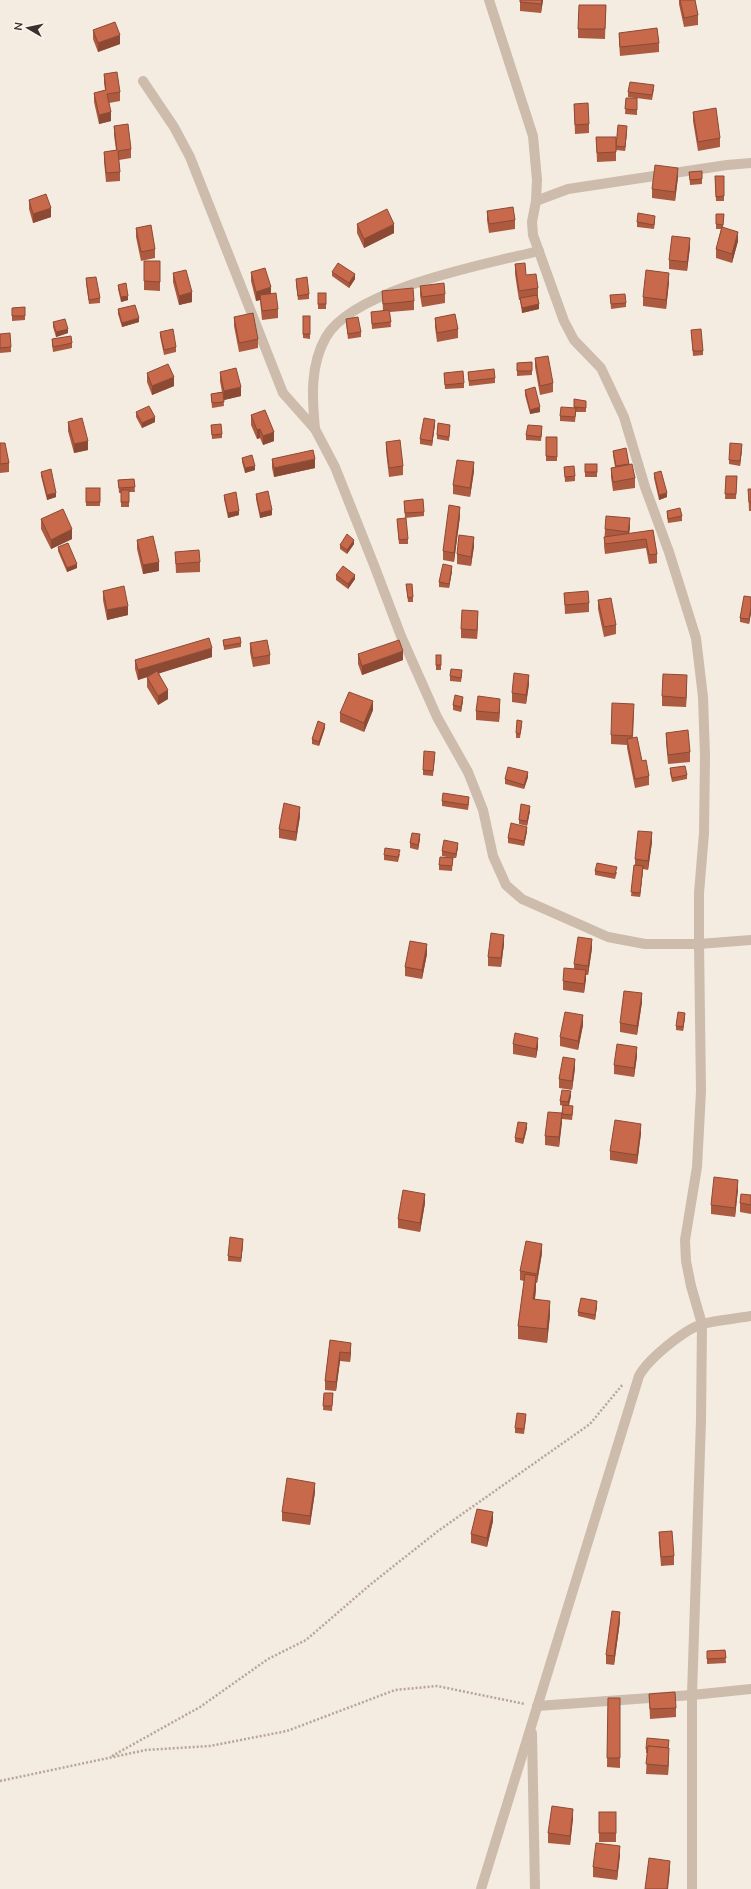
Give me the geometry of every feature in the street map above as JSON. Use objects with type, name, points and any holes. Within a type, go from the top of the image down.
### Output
[{"type":"street","points":[[489,0],[533,136],[536,160],[536,201],[532,222],[533,235],[564,321],[574,340],[601,368],[624,417],[645,487],[669,552],[696,638],[703,698],[705,756],[704,833],[699,893],[701,1091],[697,1167],[685,1240],[686,1261],[691,1286],[702,1324],[701,1420],[692,1695],[692,1889]]},
{"type":"street","points":[[143,81],[174,127],[190,157],[283,393],[315,429],[334,468],[374,565],[401,636],[436,718],[468,772],[483,810],[493,856],[506,886],[522,899],[608,937],[646,944],[699,944],[751,940]]},
{"type":"street","points":[[536,201],[568,189],[727,165],[751,163]]},
{"type":"street","points":[[315,429],[312,396],[317,359],[326,336],[342,318],[360,306],[418,282],[539,251]]},
{"type":"street","points":[[481,1889],[640,1376],[644,1368],[673,1341],[702,1324],[751,1316]]},
{"type":"street","points":[[537,1706],[692,1695],[751,1689]]},
{"type":"street","points":[[532,1724],[534,1889]]},
{"type":"path","points":[[112,1756],[200,1707],[268,1659],[306,1640],[371,1584],[438,1531],[590,1424],[626,1382]]},
{"type":"path","points":[[0,1781],[146,1750],[210,1746],[287,1731],[395,1690],[437,1686],[537,1706]]},
{"type":"building","points":[[520,0],[542,0],[541,4],[520,2]]},
{"type":"building","points":[[680,0],[695,0],[698,15],[684,18]]},
{"type":"building","points":[[579,5],[606,5],[605,29],[578,29]]},
{"type":"building","points":[[115,22],[120,35],[98,43],[93,30]]},
{"type":"building","points":[[657,28],[659,43],[620,47],[619,33]]},
{"type":"building","points":[[117,72],[120,92],[107,94],[111,112],[99,115],[94,93],[106,90],[104,74]]},
{"type":"building","points":[[630,82],[654,85],[652,95],[628,92]]},
{"type":"building","points":[[626,98],[637,98],[637,110],[625,109]]},
{"type":"building","points":[[588,103],[589,124],[575,125],[574,104]]},
{"type":"building","points":[[716,108],[720,138],[698,142],[693,112]]},
{"type":"building","points":[[128,124],[131,149],[118,151],[120,172],[106,173],[104,152],[117,150],[114,126]]},
{"type":"building","points":[[618,125],[627,126],[625,147],[616,146]]},
{"type":"building","points":[[596,137],[616,137],[616,152],[597,153]]},
{"type":"building","points":[[655,165],[678,168],[675,192],[652,189]]},
{"type":"building","points":[[702,171],[702,179],[690,180],[689,172]]},
{"type":"building","points":[[715,176],[724,176],[724,196],[716,197]]},
{"type":"building","points":[[46,194],[51,208],[33,214],[29,200]]},
{"type":"building","points":[[513,207],[515,220],[489,224],[487,211]]},
{"type":"building","points":[[387,209],[394,224],[364,239],[357,224]]},
{"type":"building","points":[[638,213],[655,216],[654,225],[637,222]]},
{"type":"building","points":[[716,214],[724,214],[723,225],[716,224]]},
{"type":"building","points":[[151,225],[155,249],[141,252],[136,228]]},
{"type":"building","points":[[722,227],[738,232],[732,254],[716,249]]},
{"type":"building","points":[[672,236],[690,238],[687,262],[669,260]]},
{"type":"building","points":[[144,261],[160,261],[160,282],[144,281]]},
{"type":"building","points":[[338,263],[355,274],[349,283],[332,272]]},
{"type":"building","points":[[525,263],[526,275],[536,274],[538,288],[519,291],[515,264]]},
{"type":"building","points":[[265,268],[271,287],[256,292],[251,272]]},
{"type":"building","points":[[186,270],[192,292],[179,296],[173,273]]},
{"type":"building","points":[[646,270],[669,273],[666,300],[643,297]]},
{"type":"building","points":[[96,277],[100,298],[89,300],[86,278]]},
{"type":"building","points":[[307,277],[309,294],[298,296],[296,279]]},
{"type":"building","points":[[126,283],[128,296],[121,297],[118,285]]},
{"type":"building","points":[[444,283],[445,294],[422,297],[420,286]]},
{"type":"building","points":[[413,288],[414,301],[383,304],[382,291]]},
{"type":"building","points":[[276,293],[278,309],[262,311],[260,295]]},
{"type":"building","points":[[318,293],[326,293],[326,304],[318,304]]},
{"type":"building","points":[[625,294],[626,303],[611,304],[610,295]]},
{"type":"building","points":[[537,295],[539,304],[522,308],[520,298]]},
{"type":"building","points":[[135,305],[139,318],[122,323],[118,309]]},
{"type":"building","points":[[25,307],[25,316],[12,316],[12,308]]},
{"type":"building","points":[[389,310],[391,322],[372,324],[371,312]]},
{"type":"building","points":[[253,313],[258,339],[239,343],[234,317]]},
{"type":"building","points":[[455,314],[458,329],[437,333],[435,318]]},
{"type":"building","points":[[303,316],[310,316],[310,334],[303,334]]},
{"type":"building","points":[[358,317],[361,332],[348,334],[346,319]]},
{"type":"building","points":[[65,319],[68,329],[56,332],[53,322]]},
{"type":"building","points":[[173,329],[176,347],[164,350],[160,332]]},
{"type":"building","points":[[701,329],[703,351],[693,351],[691,330]]},
{"type":"building","points":[[10,333],[11,347],[0,348],[0,334]]},
{"type":"building","points":[[71,336],[72,343],[53,347],[52,339]]},
{"type":"building","points":[[548,356],[553,383],[540,386],[535,358]]},
{"type":"building","points":[[532,362],[532,371],[517,371],[517,363]]},
{"type":"building","points":[[168,364],[174,377],[152,386],[147,373]]},
{"type":"building","points":[[236,368],[241,387],[224,391],[220,372]]},
{"type":"building","points":[[494,369],[495,378],[469,381],[468,372]]},
{"type":"building","points":[[463,371],[464,383],[445,385],[444,373]]},
{"type":"building","points":[[535,387],[540,407],[530,410],[525,390]]},
{"type":"building","points":[[223,392],[224,402],[212,403],[211,394]]},
{"type":"building","points":[[574,399],[586,401],[586,408],[574,407]]},
{"type":"building","points":[[149,406],[155,417],[142,423],[136,412]]},
{"type":"building","points":[[561,407],[576,408],[575,417],[560,416]]},
{"type":"building","points":[[265,410],[274,432],[263,436],[260,429],[257,430],[251,415]]},
{"type":"building","points":[[82,418],[88,441],[74,444],[68,422]]},
{"type":"building","points":[[424,418],[435,420],[432,441],[420,439]]},
{"type":"building","points":[[438,423],[450,425],[449,437],[437,435]]},
{"type":"building","points":[[221,424],[222,434],[212,435],[211,425]]},
{"type":"building","points":[[528,425],[542,426],[541,437],[526,435]]},
{"type":"building","points":[[546,437],[557,437],[557,457],[546,456]]},
{"type":"building","points":[[400,440],[403,466],[389,468],[386,442]]},
{"type":"building","points":[[0,443],[5,443],[9,463],[0,464]]},
{"type":"building","points":[[730,443],[742,444],[740,461],[729,460]]},
{"type":"building","points":[[626,448],[629,464],[616,466],[613,451]]},
{"type":"building","points":[[313,450],[315,459],[274,468],[272,459]]},
{"type":"building","points":[[252,455],[255,466],[245,468],[242,458]]},
{"type":"building","points":[[457,460],[474,462],[470,488],[453,485]]},
{"type":"building","points":[[585,464],[597,464],[597,472],[585,472]]},
{"type":"building","points":[[632,464],[635,478],[613,482],[611,468]]},
{"type":"building","points":[[574,466],[575,476],[565,477],[564,467]]},
{"type":"building","points":[[51,469],[56,493],[47,495],[41,472]]},
{"type":"building","points":[[661,471],[667,493],[659,495],[654,473]]},
{"type":"building","points":[[726,476],[737,476],[736,494],[725,494]]},
{"type":"building","points":[[134,479],[135,487],[119,488],[118,480]]},
{"type":"building","points":[[86,488],[100,488],[100,502],[86,502]]},
{"type":"building","points":[[748,489],[751,489],[751,502],[749,502]]},
{"type":"building","points":[[121,490],[129,490],[129,502],[121,502]]},
{"type":"building","points":[[268,491],[272,510],[260,513],[256,494]]},
{"type":"building","points":[[236,492],[239,511],[228,513],[224,495]]},
{"type":"building","points":[[423,499],[424,512],[405,513],[404,501]]},
{"type":"building","points":[[449,505],[460,507],[454,553],[443,551]]},
{"type":"building","points":[[680,508],[682,516],[668,519],[667,511]]},
{"type":"building","points":[[63,509],[72,529],[51,540],[41,519]]},
{"type":"building","points":[[606,516],[630,518],[628,532],[605,529]]},
{"type":"building","points":[[406,518],[408,539],[399,540],[397,519]]},
{"type":"building","points":[[653,530],[657,554],[649,555],[646,539],[605,544],[604,537]]},
{"type":"building","points":[[347,534],[354,540],[347,550],[340,545]]},
{"type":"building","points":[[459,535],[474,537],[471,557],[457,554]]},
{"type":"building","points":[[153,536],[159,562],[143,565],[137,540]]},
{"type":"building","points":[[68,543],[77,564],[67,568],[58,547]]},
{"type":"building","points":[[199,550],[200,562],[176,564],[175,552]]},
{"type":"building","points":[[443,564],[452,566],[449,584],[439,582]]},
{"type":"building","points":[[343,566],[355,575],[348,584],[336,575]]},
{"type":"building","points":[[406,584],[412,584],[413,597],[408,598]]},
{"type":"building","points":[[124,586],[128,606],[107,610],[103,591]]},
{"type":"building","points":[[588,591],[589,603],[565,605],[564,593]]},
{"type":"building","points":[[744,596],[751,597],[749,619],[740,618]]},
{"type":"building","points":[[611,598],[616,625],[604,627],[598,600]]},
{"type":"building","points":[[462,610],[478,611],[477,630],[461,629]]},
{"type":"building","points":[[240,637],[241,643],[224,646],[223,640]]},
{"type":"building","points":[[209,638],[212,648],[138,670],[135,660]]},
{"type":"building","points":[[267,640],[270,655],[253,658],[250,643]]},
{"type":"building","points":[[399,640],[403,651],[362,666],[358,654]]},
{"type":"building","points":[[436,655],[441,655],[441,665],[436,665]]},
{"type":"building","points":[[451,669],[462,670],[461,678],[450,676]]},
{"type":"building","points":[[157,671],[168,690],[158,696],[147,677]]},
{"type":"building","points":[[514,673],[529,675],[526,695],[512,693]]},
{"type":"building","points":[[663,674],[687,675],[686,698],[662,696]]},
{"type":"building","points":[[349,692],[373,701],[364,723],[340,713]]},
{"type":"building","points":[[455,695],[463,697],[461,707],[453,705]]},
{"type":"building","points":[[478,696],[500,699],[499,713],[476,711]]},
{"type":"building","points":[[612,703],[634,704],[632,736],[611,735]]},
{"type":"building","points":[[517,720],[522,721],[520,734],[516,733]]},
{"type":"building","points":[[318,721],[325,724],[319,742],[312,739]]},
{"type":"building","points":[[688,730],[690,752],[668,755],[666,733]]},
{"type":"building","points":[[637,737],[642,761],[646,760],[649,776],[635,779],[627,739]]},
{"type":"building","points":[[424,751],[435,752],[433,771],[423,770]]},
{"type":"building","points":[[685,766],[687,775],[672,778],[670,768]]},
{"type":"building","points":[[508,767],[528,772],[524,785],[505,779]]},
{"type":"building","points":[[443,793],[469,797],[468,805],[442,801]]},
{"type":"building","points":[[284,803],[300,807],[296,832],[279,829]]},
{"type":"building","points":[[521,804],[530,806],[527,821],[519,820]]},
{"type":"building","points":[[511,823],[527,827],[524,841],[508,838]]},
{"type":"building","points":[[638,831],[652,832],[648,861],[635,859]]},
{"type":"building","points":[[412,833],[420,834],[418,845],[410,843]]},
{"type":"building","points":[[444,840],[458,843],[456,854],[442,851]]},
{"type":"building","points":[[385,848],[400,850],[398,857],[384,855]]},
{"type":"building","points":[[440,857],[453,858],[452,866],[439,865]]},
{"type":"building","points":[[597,863],[617,867],[615,874],[595,871]]},
{"type":"building","points":[[634,865],[643,866],[640,893],[631,892]]},
{"type":"building","points":[[491,933],[504,935],[501,958],[488,957]]},
{"type":"building","points":[[578,937],[592,939],[588,966],[574,964]]},
{"type":"building","points":[[410,941],[427,944],[422,970],[405,967]]},
{"type":"building","points":[[564,968],[586,970],[584,984],[563,981]]},
{"type":"building","points":[[624,991],[642,993],[637,1026],[620,1023]]},
{"type":"building","points":[[565,1012],[583,1015],[578,1041],[560,1037]]},
{"type":"building","points":[[678,1012],[685,1013],[683,1027],[676,1026]]},
{"type":"building","points":[[515,1033],[538,1038],[536,1049],[513,1044]]},
{"type":"building","points":[[617,1044],[637,1047],[634,1068],[614,1065]]},
{"type":"building","points":[[563,1057],[575,1059],[572,1081],[559,1079]]},
{"type":"building","points":[[562,1090],[571,1091],[568,1102],[560,1101]]},
{"type":"building","points":[[563,1105],[573,1106],[572,1115],[562,1114]]},
{"type":"building","points":[[548,1112],[562,1113],[559,1137],[545,1136]]},
{"type":"building","points":[[615,1120],[641,1124],[637,1155],[610,1151]]},
{"type":"building","points":[[518,1122],[527,1123],[523,1139],[515,1138]]},
{"type":"building","points":[[714,1177],[738,1180],[735,1208],[711,1205]]},
{"type":"building","points":[[403,1190],[425,1194],[420,1223],[398,1219]]},
{"type":"building","points":[[741,1194],[751,1195],[751,1205],[740,1203]]},
{"type":"building","points":[[230,1237],[243,1239],[241,1258],[228,1256]]},
{"type":"building","points":[[526,1241],[542,1244],[537,1274],[520,1271]]},
{"type":"building","points":[[525,1274],[536,1276],[533,1299],[550,1301],[547,1329],[518,1326]]},
{"type":"building","points":[[581,1298],[597,1301],[595,1315],[578,1312]]},
{"type":"building","points":[[330,1340],[351,1343],[350,1353],[340,1352],[336,1382],[325,1381]]},
{"type":"building","points":[[324,1393],[333,1393],[332,1406],[323,1406]]},
{"type":"building","points":[[517,1413],[526,1414],[524,1429],[515,1428]]},
{"type":"building","points":[[287,1478],[315,1483],[310,1516],[282,1512]]},
{"type":"building","points":[[477,1509],[493,1512],[487,1538],[471,1534]]},
{"type":"building","points":[[672,1531],[674,1556],[661,1557],[659,1532]]},
{"type":"building","points":[[612,1611],[620,1612],[614,1656],[606,1655]]},
{"type":"building","points":[[725,1650],[726,1658],[707,1659],[707,1651]]},
{"type":"building","points":[[675,1692],[676,1708],[650,1709],[649,1694]]},
{"type":"building","points":[[608,1698],[620,1698],[620,1758],[607,1758]]},
{"type":"building","points":[[647,1738],[669,1740],[668,1748],[648,1746],[646,1749]]},
{"type":"building","points":[[648,1746],[669,1748],[668,1766],[646,1764]]},
{"type":"building","points":[[552,1806],[573,1809],[570,1836],[548,1833]]},
{"type":"building","points":[[599,1812],[616,1812],[616,1833],[599,1833]]},
{"type":"building","points":[[596,1843],[620,1846],[617,1871],[593,1867]]},
{"type":"building","points":[[649,1858],[670,1861],[667,1889],[645,1889]]}]
